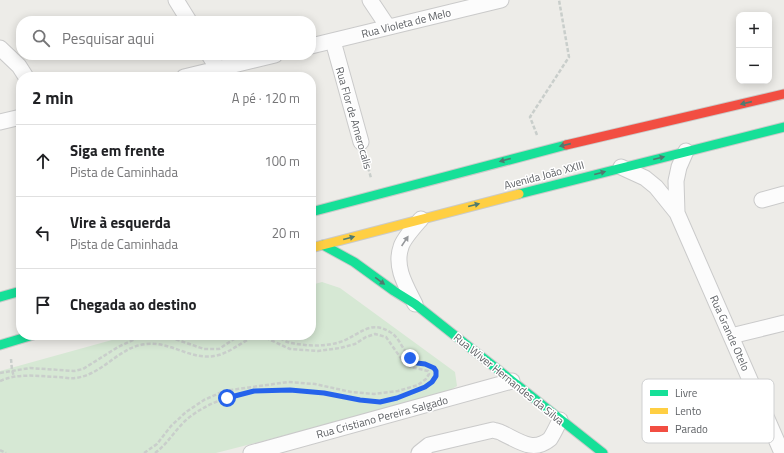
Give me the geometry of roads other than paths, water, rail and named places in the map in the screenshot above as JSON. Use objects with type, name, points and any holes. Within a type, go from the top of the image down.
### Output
[{"type":"main road","points":[[316,211],[543,150],[784,94]]},
{"type":"main road","name":"Avenida João XXIII","points":[[316,247],[621,167],[784,127]]},
{"type":"main road","name":"Rua Wiver Hernandes da Silva","points":[[323,245],[354,262],[394,291],[415,304],[603,453]]},
{"type":"main road","points":[[0,297],[16,292]]},
{"type":"main road","points":[[0,345],[16,340]]},
{"type":"street","points":[[176,0],[186,16]]},
{"type":"street","points":[[370,0],[388,27]]},
{"type":"street","name":"Rua Violeta de Melo","points":[[316,45],[501,0]]},
{"type":"street","name":"Rua Flor de Amerocalis","points":[[333,41],[361,142]]},
{"type":"street","points":[[0,48],[19,66],[23,72]]},
{"type":"street","points":[[212,60],[218,69]]},
{"type":"street","points":[[205,72],[255,60]]},
{"type":"street","points":[[0,122],[16,118]]},
{"type":"street","name":"Rua Grande Otelo","points":[[677,214],[676,181],[679,167],[686,151]]},
{"type":"street","name":"Rua Grande Otelo","points":[[621,167],[645,178],[656,187],[677,214],[731,336],[752,379]]},
{"type":"street","points":[[762,200],[784,194]]},
{"type":"street","name":"Rua Wiver Hernandes da Silva","points":[[415,304],[402,279],[399,261],[401,246],[421,219]]},
{"type":"street","points":[[731,336],[784,323]]},
{"type":"street","name":"Rua Cristiano Pereira Salgado","points":[[251,453],[512,381]]},
{"type":"street","points":[[419,453],[429,446],[492,430],[501,432],[526,449],[533,450],[542,447],[549,440],[560,420]]},
{"type":"street","name":"Rua Grande Otelo","points":[[774,424],[779,434],[782,453]]}]
